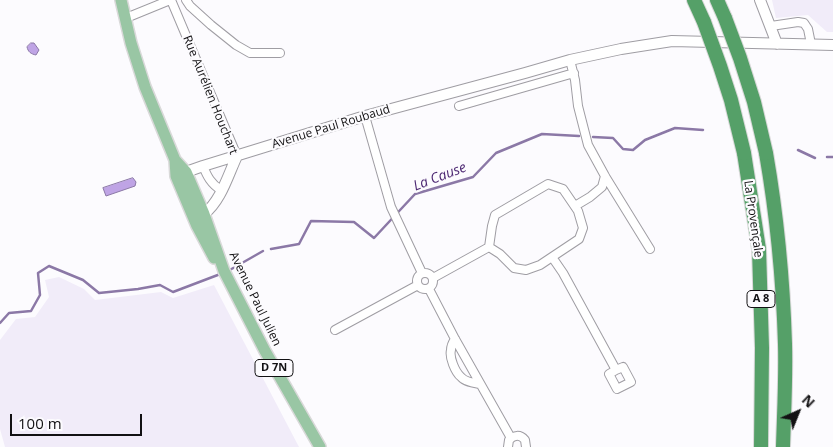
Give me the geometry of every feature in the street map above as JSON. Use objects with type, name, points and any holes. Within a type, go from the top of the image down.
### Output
[{"type":"highway","name":"La Provençale","points":[[694,0],[704,22],[731,100],[744,153],[759,249],[762,348],[761,447]]},
{"type":"highway","name":"La Provençale","points":[[717,0],[740,58],[754,102],[774,196],[781,258],[785,345],[783,447]]},
{"type":"main road","name":"Avenue Paul Julien","points":[[121,0],[131,43],[146,88],[175,160],[196,226],[222,271],[261,354],[315,447]]},
{"type":"main road","name":"Avenue Paul Julien","points":[[180,177],[204,214],[222,271]]},
{"type":"main road","name":"Avenue Paul Julien","points":[[230,288],[320,447]]},
{"type":"street","name":"Rue Aurélien Houchart","points":[[126,18],[170,0],[236,156],[221,190],[210,209],[204,214]]},
{"type":"street","points":[[186,0],[210,26],[250,53],[280,53]]},
{"type":"street","points":[[760,0],[777,44]]},
{"type":"street","points":[[771,26],[798,22],[804,23],[808,29],[811,44]]},
{"type":"street","name":"Avenue Paul Roubaud","points":[[180,177],[203,166],[365,116],[570,60],[620,49],[672,41],[833,44]]},
{"type":"street","points":[[570,60],[574,73],[578,106],[588,145],[650,249]]},
{"type":"street","points":[[458,106],[574,73]]},
{"type":"street","points":[[478,86],[482,99]]},
{"type":"street","points":[[365,116],[391,208],[422,274]]},
{"type":"street","points":[[203,166],[208,178],[221,190]]},
{"type":"street","points":[[575,206],[602,188],[605,176]]},
{"type":"street","points":[[548,184],[563,189],[578,211],[583,228],[579,239],[540,265],[526,270],[514,268],[500,254],[489,247],[494,215],[548,184]]},
{"type":"street","points":[[433,278],[489,247]]},
{"type":"street","points":[[552,257],[563,273],[616,370]]},
{"type":"street","points":[[422,274],[430,274],[433,278],[433,284],[429,288],[422,289],[418,285],[418,277],[422,274]]},
{"type":"street","points":[[335,330],[418,285]]},
{"type":"street","points":[[429,288],[455,339],[511,438]]},
{"type":"street","points":[[455,339],[450,357],[460,377],[480,384]]},
{"type":"street","points":[[508,447],[511,438],[517,436],[523,437],[526,447]]},
{"type":"shaded area","points":[[772,0],[833,0],[833,32],[827,32],[808,15],[776,18]]},
{"type":"shaded area","points":[[31,43],[34,43],[39,50],[36,55],[30,53],[27,49]]},
{"type":"shaded area","points":[[133,178],[136,182],[135,186],[106,196],[103,188]]},
{"type":"shaded area","points":[[59,277],[84,289],[95,300],[161,292],[173,298],[214,285],[299,447],[5,447],[0,429],[0,340],[16,319],[35,317],[49,297],[45,280]]},
{"type":"waterway","name":"La Cause","points":[[593,137],[613,138],[623,149],[633,150],[645,140],[675,128],[703,130]]},
{"type":"waterway","name":"La Cause","points":[[271,249],[299,244],[311,221],[354,222],[374,238],[415,194],[473,177],[496,153],[542,134],[579,136]]},
{"type":"waterway","name":"La Cause","points":[[798,150],[815,158]]},
{"type":"waterway","name":"La Cause","points":[[827,157],[833,157]]},
{"type":"waterway","name":"La Cause","points":[[228,271],[263,251]]},
{"type":"waterway","name":"La Cause","points":[[0,323],[9,313],[31,311],[40,295],[38,273],[49,266],[83,280],[99,293],[160,285],[173,292],[223,273]]}]
